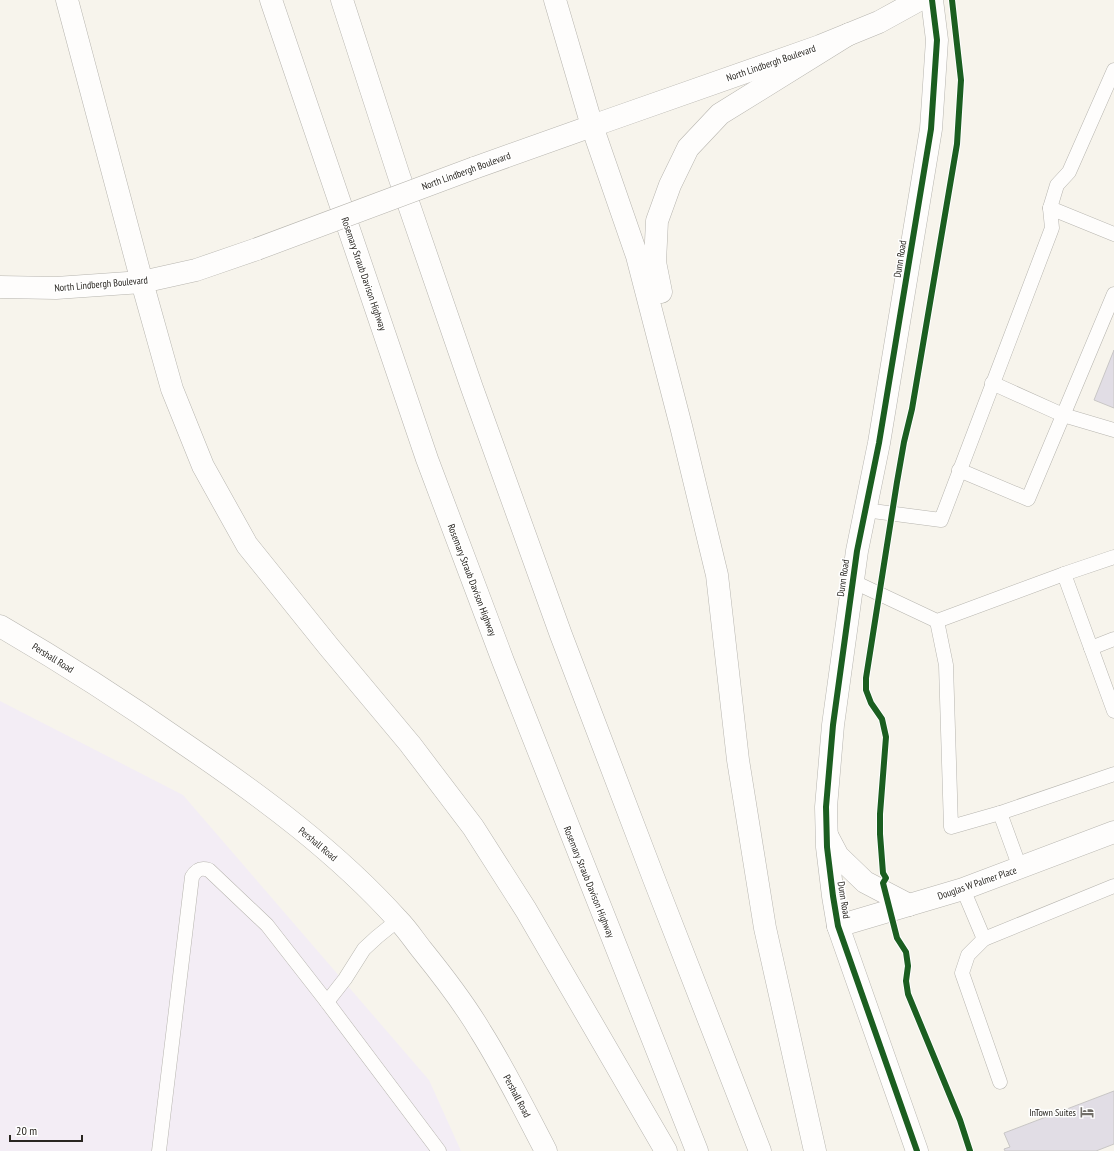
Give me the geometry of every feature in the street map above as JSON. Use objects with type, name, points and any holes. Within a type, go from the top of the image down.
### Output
[{"type":"main road","points":[[67,0],[172,389],[203,466],[248,545],[329,647],[410,744],[473,827],[526,910],[666,1151]]},
{"type":"main road","name":"Rosemary Straub Davison Highway","points":[[271,0],[427,460],[514,690],[697,1151]]},
{"type":"main road","points":[[342,0],[404,191],[472,388],[561,635],[656,887],[760,1151]]},
{"type":"main road","points":[[555,0],[592,126],[638,256],[717,574],[738,760],[764,928],[815,1151]]},
{"type":"main road","name":"North Lindbergh Boulevard","points":[[0,287],[56,288],[142,282],[196,270],[474,168],[820,46],[879,22],[919,0]]},
{"type":"main road","name":"Dunn Road","points":[[916,1151],[838,926],[833,896],[826,807],[833,725],[856,551],[879,443],[931,130],[937,40],[932,0]]},
{"type":"main road","points":[[681,426],[666,323],[655,262],[658,221],[670,185],[688,148],[720,114],[849,34]]},
{"type":"main road","name":"Pershall Road","points":[[0,626],[127,705],[238,780],[297,826],[349,871],[398,920],[444,978],[481,1031],[517,1094],[546,1151]]},
{"type":"main road","name":"Douglas W Palmer Place","points":[[838,926],[963,890],[1114,832]]},
{"type":"main road","points":[[827,835],[838,856],[865,882],[909,905]]},
{"type":"lane","points":[[865,510],[941,520],[1052,228],[1050,208],[1057,185],[1069,172],[1114,70]]},
{"type":"lane","points":[[1050,208],[1114,234]]},
{"type":"lane","points":[[959,470],[1028,499],[1114,294]]},
{"type":"lane","points":[[992,383],[1063,415],[1114,430]]},
{"type":"lane","points":[[852,581],[938,621],[1114,557]]},
{"type":"lane","points":[[1064,574],[1114,711]]},
{"type":"lane","points":[[938,621],[946,666],[950,827],[1000,814],[1114,774]]},
{"type":"lane","points":[[1091,648],[1114,639]]},
{"type":"lane","points":[[1000,814],[1020,868]]},
{"type":"lane","points":[[159,1151],[192,877],[196,871],[202,868],[209,870],[267,925],[328,1002],[439,1151]]},
{"type":"lane","points":[[1000,1082],[962,973],[968,955],[984,939],[1114,886]]},
{"type":"lane","points":[[963,890],[984,939]]},
{"type":"lane","points":[[328,1002],[345,979],[364,948],[398,920]]},
{"type":"shaded area","points":[[0,701],[183,795],[429,1080],[461,1151],[0,1151]]},
{"type":"building","points":[[1114,350],[1114,408],[1094,400]]},
{"type":"building","name":"InTown Suites","points":[[1114,1091],[1114,1144],[1096,1151],[1005,1151],[1004,1149],[1010,1147],[1004,1133]]},
{"type":"cycle path","points":[[917,1151],[838,926],[827,847],[826,807],[833,725],[857,551],[879,443],[931,129],[937,40],[932,0]]},
{"type":"cycle path","points":[[952,0],[961,80],[957,144],[912,409],[897,482],[866,678],[866,690],[871,703],[882,719],[886,737],[880,814],[883,873],[886,878],[883,883],[897,938],[906,952],[908,966],[906,981],[908,994],[960,1120],[970,1151]]},
{"type":"place","name":"InTown Suites","points":[[1087,1112]]}]
